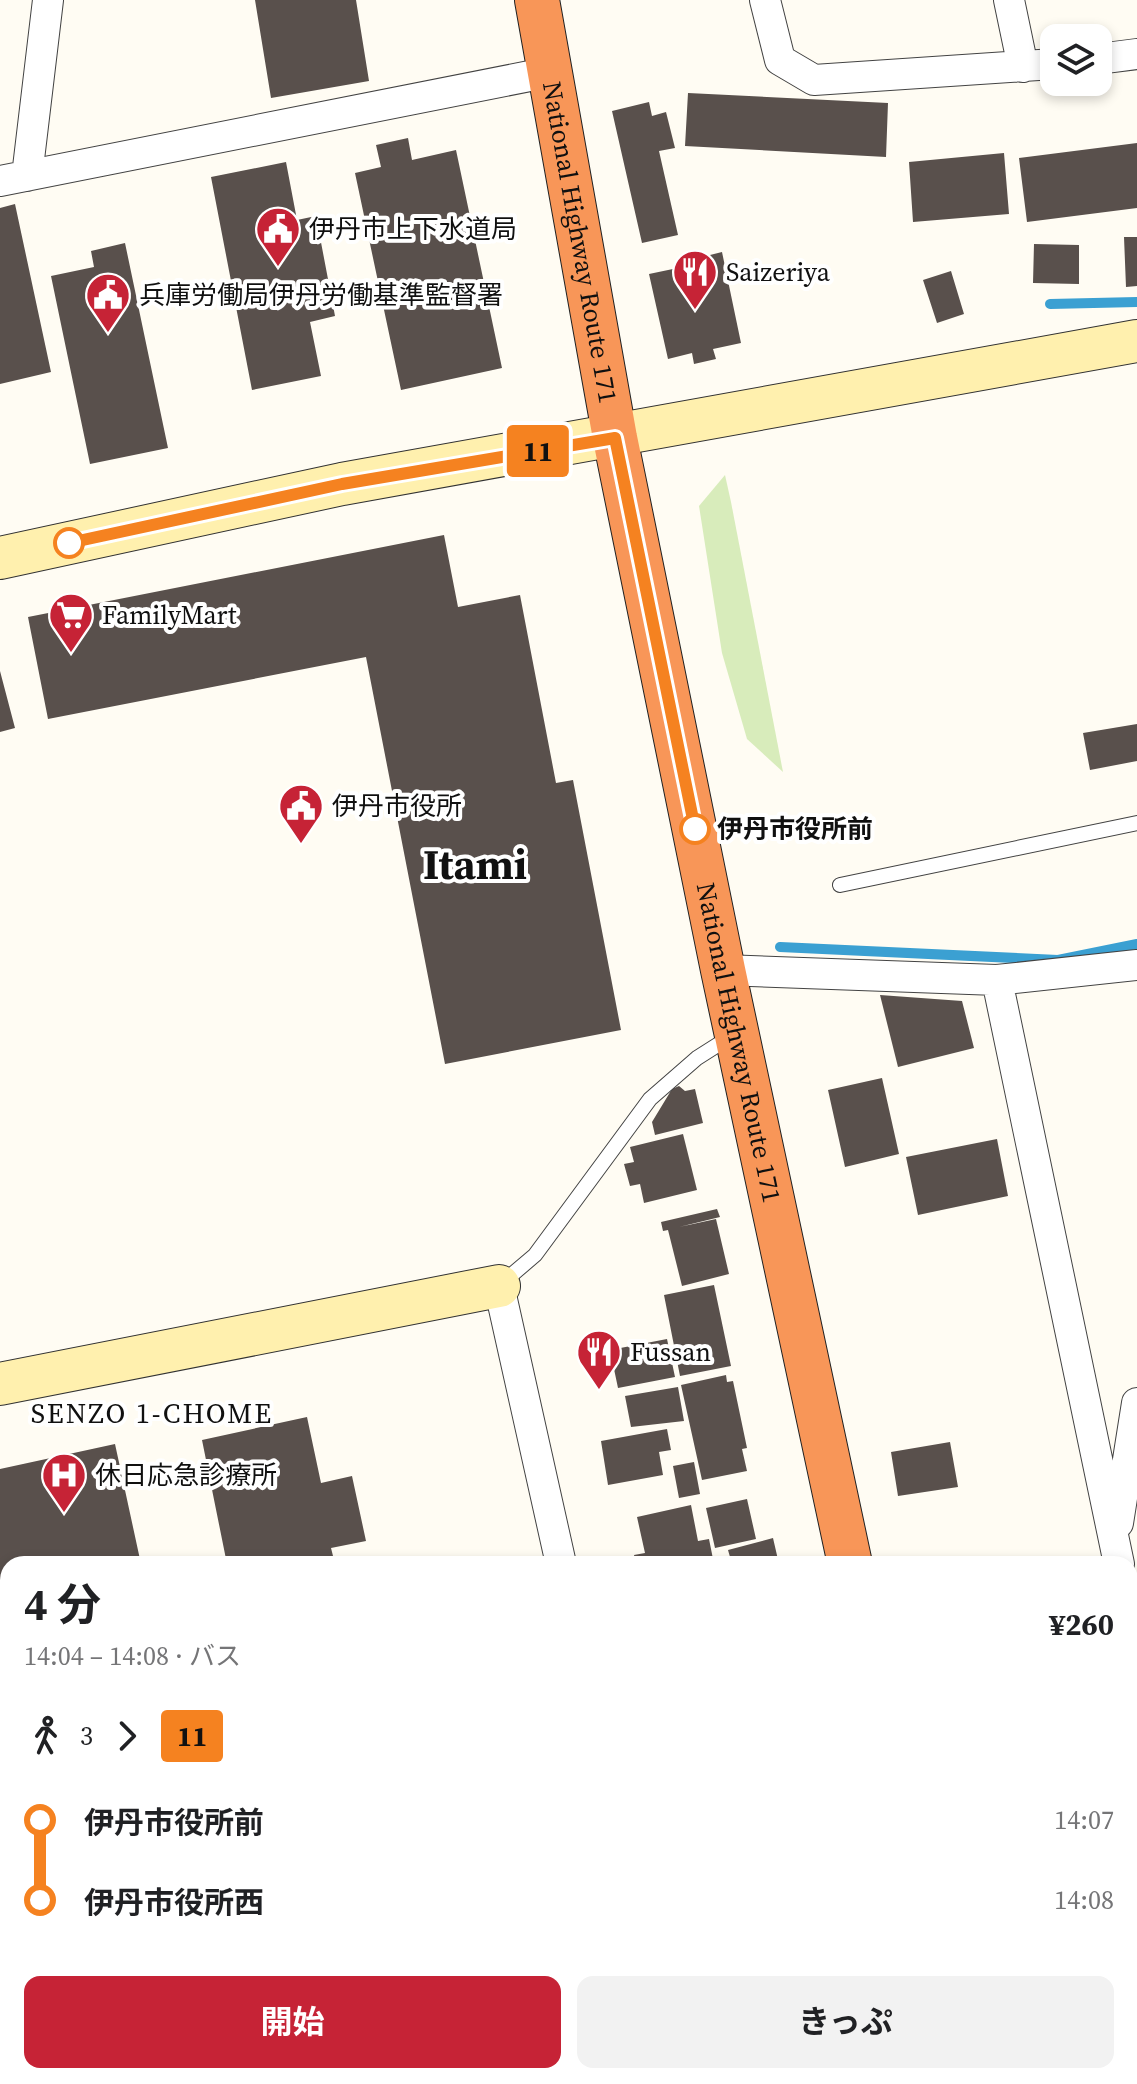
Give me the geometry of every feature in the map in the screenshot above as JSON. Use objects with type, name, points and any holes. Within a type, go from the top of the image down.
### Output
[{"type":"highway","name":"National Highway Route 171","points":[[537,0],[615,438],[723,970],[848,1556]]},
{"type":"street","points":[[48,0],[14,179],[550,72]]},
{"type":"street","points":[[765,0],[780,60],[814,80],[1040,65]]},
{"type":"street","points":[[1009,0],[1023,67]]},
{"type":"street","points":[[1112,57],[1137,54]]},
{"type":"street","points":[[0,558],[342,484],[615,438],[1137,341]]},
{"type":"street","points":[[723,970],[997,980],[1137,965]]},
{"type":"street","points":[[997,980],[1119,1556]]},
{"type":"street","points":[[0,1384],[499,1286],[559,1556]]},
{"type":"street","points":[[1120,1556],[1137,1403]]},
{"type":"lane","points":[[840,885],[1137,823]]},
{"type":"lane","points":[[499,1286],[535,1255],[650,1099],[697,1058],[737,1032]]},
{"type":"green space","points":[[725,475],[783,772],[747,739],[722,653],[699,506]]},
{"type":"building","points":[[255,0],[356,0],[369,81],[271,98]]},
{"type":"building","points":[[688,93],[888,103],[886,157],[685,146]]},
{"type":"building","points":[[649,102],[652,116],[666,112],[675,148],[659,151],[678,235],[642,243],[612,111]]},
{"type":"building","points":[[408,138],[412,160],[456,150],[502,368],[401,390],[355,173],[381,167],[376,145]]},
{"type":"building","points":[[1137,143],[1137,208],[1027,222],[1019,158]]},
{"type":"building","points":[[1004,153],[1009,214],[913,222],[909,162]]},
{"type":"building","name":"伊丹市上下水道局","points":[[286,162],[297,220],[316,216],[335,316],[310,322],[321,376],[252,390],[211,177]]},
{"type":"building","points":[[15,204],[51,372],[0,384],[0,208]]},
{"type":"building","points":[[1124,237],[1137,237],[1137,286],[1126,287]]},
{"type":"building","points":[[125,243],[168,448],[90,464],[51,276],[94,267],[91,251]]},
{"type":"building","points":[[1034,244],[1079,245],[1079,284],[1033,283]]},
{"type":"building","points":[[722,252],[741,343],[713,349],[716,359],[694,364],[692,353],[668,359],[649,274],[692,265],[690,260]]},
{"type":"building","points":[[951,271],[964,314],[937,323],[923,280]]},
{"type":"building","points":[[444,535],[458,607],[520,595],[556,783],[573,780],[621,1030],[445,1064],[366,657],[48,719],[28,617]]},
{"type":"building","points":[[0,671],[15,728],[0,732]]},
{"type":"building","points":[[1137,724],[1137,761],[1090,770],[1083,733]]},
{"type":"building","points":[[880,995],[962,1001],[974,1048],[898,1067]]},
{"type":"building","points":[[882,1078],[899,1154],[845,1167],[828,1090]]},
{"type":"building","points":[[679,1086],[685,1091],[695,1089],[703,1123],[655,1135],[652,1122],[672,1089]]},
{"type":"building","points":[[683,1134],[697,1190],[644,1203],[640,1184],[630,1186],[624,1164],[634,1162],[630,1147]]},
{"type":"building","points":[[997,1139],[1008,1196],[918,1215],[906,1157]]},
{"type":"building","points":[[717,1209],[720,1217],[679,1227],[716,1219],[729,1274],[682,1286],[668,1230],[663,1231],[661,1222]]},
{"type":"building","points":[[714,1285],[731,1366],[680,1376],[664,1295]]},
{"type":"building","points":[[667,1339],[675,1377],[618,1388],[610,1350]]},
{"type":"building","points":[[726,1375],[727,1382],[733,1381],[747,1448],[742,1449],[747,1471],[702,1480],[681,1385]]},
{"type":"building","points":[[678,1387],[684,1421],[631,1427],[625,1396]]},
{"type":"building","points":[[307,1417],[321,1483],[352,1476],[366,1541],[331,1548],[333,1556],[225,1556],[202,1440]]},
{"type":"building","points":[[667,1429],[671,1450],[659,1452],[663,1475],[608,1485],[601,1441]]},
{"type":"building","points":[[950,1442],[958,1487],[898,1496],[891,1452]]},
{"type":"building","points":[[115,1444],[139,1556],[0,1556],[0,1469]]},
{"type":"building","points":[[694,1462],[700,1494],[679,1498],[673,1466]]},
{"type":"building","points":[[747,1499],[756,1539],[715,1548],[706,1508]]},
{"type":"building","points":[[691,1505],[698,1541],[709,1539],[712,1556],[634,1556],[645,1553],[637,1517]]},
{"type":"building","points":[[773,1538],[777,1556],[730,1556],[728,1550]]},
{"type":"waterway","points":[[1050,304],[1137,302]]},
{"type":"waterway","points":[[780,947],[1058,960],[1137,944]]},
{"type":"bus line","name":"11","points":[[69,543],[342,484],[615,438],[695,829]]},
{"type":"place","name":"伊丹市上下水道局","points":[[278,268]]},
{"type":"place","name":"Saizeriya","points":[[695,311]]},
{"type":"place","name":"兵庫労働局伊丹労働基準監督署","points":[[108,334]]},
{"type":"place","name":"FamilyMart","points":[[71,654]]},
{"type":"place","name":"伊丹市役所前","points":[[695,829]]},
{"type":"place","name":"伊丹市役所","points":[[301,845]]},
{"type":"place","name":"Fussan","points":[[599,1391]]},
{"type":"place","name":"休日応急診療所","points":[[64,1514]]},
{"type":"district","name":"Itami","points":[[475,864]]},
{"type":"district","name":"SENZO 1-CHOME","points":[[152,1413]]}]
